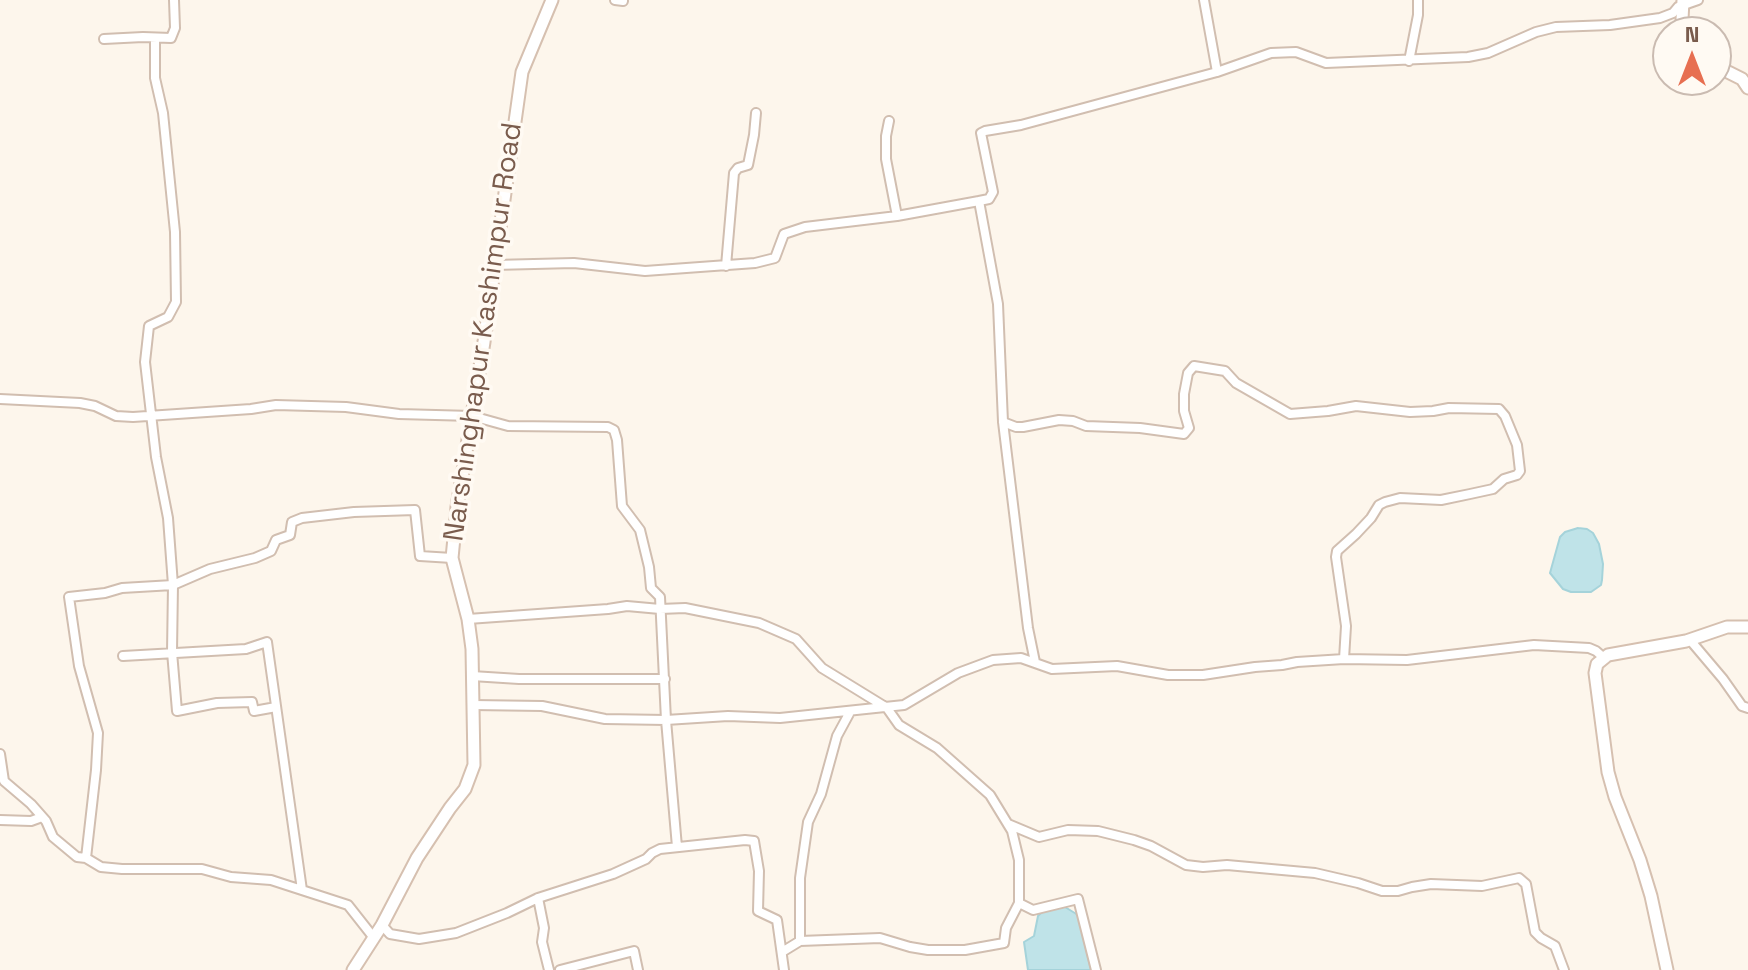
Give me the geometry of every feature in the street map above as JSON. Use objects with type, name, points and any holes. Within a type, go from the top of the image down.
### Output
[{"type":"street","points":[[104,39],[171,38],[175,28],[174,0]]},
{"type":"street","name":"Narshinghapur Kashimpur Road","points":[[353,970],[382,925],[417,858],[465,789],[474,765],[472,649],[468,619],[452,558],[457,507],[522,72],[552,0]]},
{"type":"street","points":[[615,0],[623,1]]},
{"type":"street","points":[[1204,0],[1217,72]]},
{"type":"street","points":[[1409,61],[1418,0]]},
{"type":"street","points":[[494,265],[574,263],[645,271],[755,263],[775,258],[784,234],[805,227],[897,216],[989,199],[993,192],[981,133],[1217,72],[1265,54],[1296,52],[1326,63],[1476,56],[1536,32],[1556,27],[1610,25],[1660,18],[1673,13],[1682,3],[1698,0]]},
{"type":"street","points":[[155,38],[155,78],[163,113],[175,232],[176,302],[168,317],[149,326],[145,362],[150,416],[168,518],[177,711],[217,703],[252,702],[254,711],[276,707]]},
{"type":"street","points":[[1732,74],[1742,79],[1748,88]]},
{"type":"street","points":[[726,266],[734,173],[748,165],[751,157],[756,113]]},
{"type":"street","points":[[889,121],[886,159],[897,216]]},
{"type":"street","points":[[979,201],[998,304],[1003,422],[1028,628],[1035,662]]},
{"type":"street","points":[[1003,422],[1023,427],[1059,420],[1086,426],[1140,428],[1184,434],[1189,428],[1184,411],[1184,394],[1188,373],[1194,366],[1225,371],[1236,383],[1290,414],[1356,406],[1410,412],[1449,408],[1499,409],[1517,445],[1520,473],[1504,479],[1493,489],[1470,494],[1441,500],[1400,498],[1385,502],[1337,551],[1346,626],[1344,659]]},
{"type":"street","points":[[0,399],[80,403],[116,416],[276,405],[472,416],[508,426],[608,427],[614,430],[622,506],[640,530],[651,588],[660,597],[677,847]]},
{"type":"street","points":[[86,858],[98,733],[79,666],[69,597],[122,588],[173,585],[210,569],[271,551],[276,540],[290,535],[292,522],[354,512],[415,510],[420,556],[452,558]]},
{"type":"street","points":[[468,619],[627,606],[685,608],[759,623],[796,639],[822,668],[887,708],[899,725],[937,748],[990,795],[1012,831],[1019,860],[1019,903],[1006,928],[1004,943],[965,950],[928,950],[880,938],[800,941],[782,952]]},
{"type":"street","points":[[1667,970],[1644,872],[1608,772],[1595,673],[1597,664],[1606,656],[1688,640],[1727,627],[1748,627]]},
{"type":"street","points":[[1688,640],[1742,706],[1748,708]]},
{"type":"street","points":[[123,656],[246,649],[267,642],[302,890]]},
{"type":"street","points":[[473,705],[542,706],[605,719],[780,718],[904,705],[958,673],[993,660],[1021,658],[1052,669],[1117,666],[1168,675],[1203,675],[1297,662],[1407,660],[1534,645],[1589,648],[1606,656]]},
{"type":"street","points":[[472,676],[665,679]]},
{"type":"street","points":[[800,941],[800,878],[808,822],[821,794],[837,736],[850,712]]},
{"type":"street","points":[[0,754],[4,781],[31,804],[53,837],[77,857],[86,858],[101,867],[202,869],[231,877],[271,880],[348,905],[374,938]]},
{"type":"street","points":[[0,820],[31,821],[42,817]]},
{"type":"street","points":[[1007,824],[1039,837],[1068,830],[1098,831],[1151,846],[1186,865],[1227,865],[1315,873],[1347,879],[1382,891],[1431,884],[1482,886],[1519,878],[1526,884],[1535,932],[1555,946],[1564,970]]},
{"type":"street","points":[[382,925],[390,934],[419,939],[456,933],[538,898],[613,874],[660,849],[754,841],[759,871],[758,911],[777,920],[784,970]]},
{"type":"street","points":[[538,898],[544,928],[542,942],[549,970]]},
{"type":"street","points":[[1019,903],[1033,910],[1078,899],[1096,970]]},
{"type":"street","points":[[560,970],[634,951],[638,970]]},
{"type":"water","points":[[1578,528],[1593,533],[1599,544],[1602,580],[1601,585],[1591,592],[1563,589],[1550,573],[1560,537]]},
{"type":"water","points":[[1056,906],[1065,907],[1078,915],[1091,970],[1028,970],[1024,942],[1034,936],[1038,916]]}]
